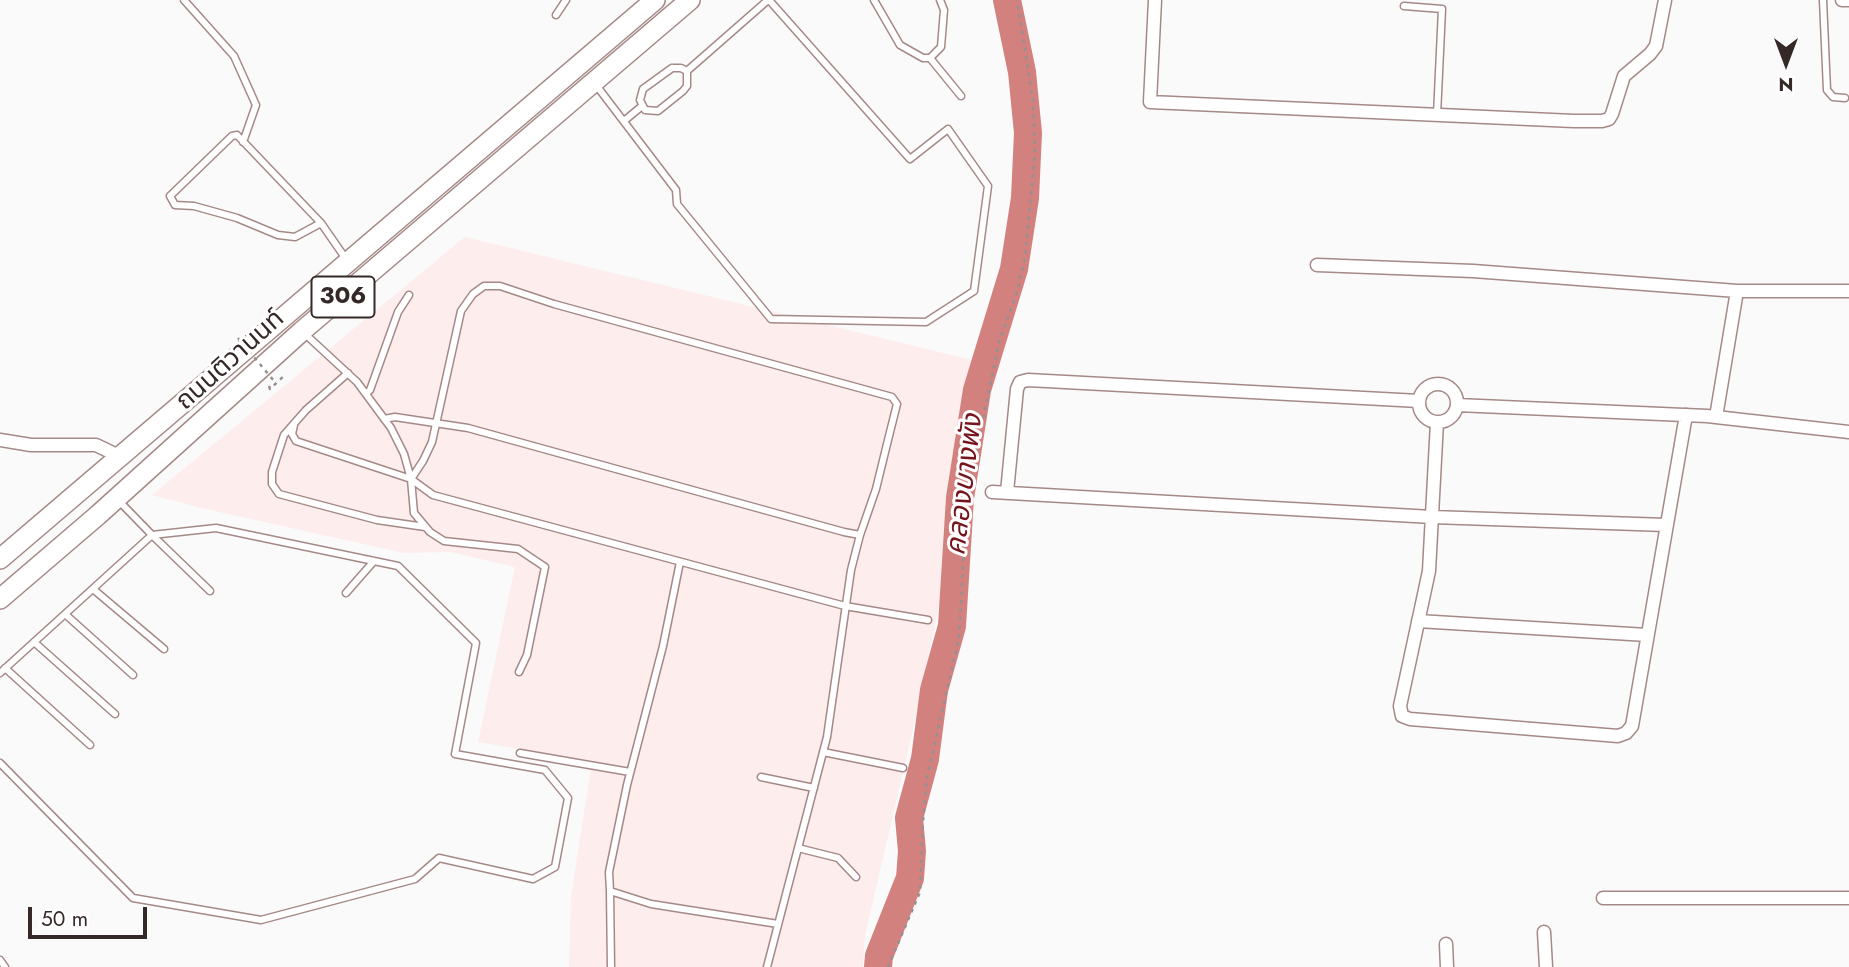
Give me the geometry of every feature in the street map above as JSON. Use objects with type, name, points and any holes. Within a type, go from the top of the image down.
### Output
[{"type":"main road","name":"ถนนติวานนท์","points":[[0,559],[655,0]]},
{"type":"main road","name":"ถนนติวานนท์","points":[[0,599],[307,327],[690,0]]},
{"type":"main road","points":[[299,304],[307,327]]},
{"type":"street","points":[[1155,0],[1150,102],[1574,121],[1609,119],[1624,76],[1656,46],[1665,0]]},
{"type":"street","points":[[1842,0],[1849,0]]},
{"type":"street","points":[[1317,265],[1473,271],[1737,291],[1849,291]]},
{"type":"street","points":[[1716,417],[1737,291]]},
{"type":"street","points":[[1007,492],[1017,389],[1020,382],[1028,380],[1419,401]]},
{"type":"street","points":[[1440,384],[1452,391],[1457,405],[1451,418],[1437,422],[1423,416],[1419,401],[1426,389],[1440,384]]},
{"type":"street","points":[[1457,405],[1716,417],[1849,432]]},
{"type":"street","points":[[1437,422],[1429,571],[1401,706],[1402,716],[1410,719],[1618,736],[1626,733],[1632,726],[1686,415]]},
{"type":"street","points":[[0,440],[31,445],[96,445],[119,456]]},
{"type":"street","points":[[992,492],[1432,517],[1666,525]]},
{"type":"street","points":[[1418,621],[1647,635]]},
{"type":"street","points":[[1604,898],[1849,898]]},
{"type":"street","points":[[1544,932],[1546,967]]},
{"type":"street","points":[[1446,944],[1447,967]]},
{"type":"lane","points":[[184,0],[234,56],[256,105],[243,142]]},
{"type":"lane","points":[[556,15],[566,0]]},
{"type":"lane","points":[[594,82],[676,190],[677,204],[771,319],[926,322],[974,291],[988,186],[948,129],[909,159],[769,0],[687,71],[687,86],[665,107],[651,111],[642,106],[640,100],[643,89],[657,77],[672,68],[687,71]]},
{"type":"lane","points":[[874,0],[900,45],[923,58],[930,58],[941,47],[944,10],[940,0]]},
{"type":"lane","points":[[1823,0],[1828,90],[1833,97],[1845,98]]},
{"type":"lane","points":[[1404,6],[1442,9],[1437,115]]},
{"type":"lane","points":[[930,58],[961,96]]},
{"type":"lane","points":[[624,121],[642,106]]},
{"type":"lane","points":[[321,223],[295,237],[278,235],[237,218],[173,203],[171,193],[232,136],[237,135],[321,223],[348,262]]},
{"type":"lane","points":[[411,479],[423,461],[437,424],[461,311],[473,294],[484,286],[500,286],[554,304],[892,397],[897,404],[876,489],[860,535],[845,606],[823,752],[767,967]]},
{"type":"lane","points":[[366,394],[370,390],[398,312],[410,295]]},
{"type":"lane","points":[[307,327],[366,394],[384,419],[404,454],[411,479],[414,513],[425,527],[444,541],[518,549],[545,567],[527,655],[519,672]]},
{"type":"lane","points":[[348,373],[306,410],[284,435],[272,472],[272,484],[279,494],[377,520],[425,527]]},
{"type":"lane","points":[[384,419],[395,417],[468,428],[860,535]]},
{"type":"lane","points":[[293,425],[292,434],[296,441],[411,479],[433,495],[845,606],[928,620]]},
{"type":"lane","points":[[116,499],[210,591]]},
{"type":"lane","points":[[0,764],[133,898],[261,920],[415,879],[439,858],[533,879],[555,867],[568,798],[545,770],[456,754],[476,643],[398,566],[216,528],[152,535],[3,671],[90,745]]},
{"type":"lane","points":[[346,593],[374,561]]},
{"type":"lane","points":[[611,967],[610,872],[630,772],[663,646],[680,562]]},
{"type":"lane","points":[[93,589],[164,649]]},
{"type":"lane","points":[[65,614],[133,675]]},
{"type":"lane","points":[[34,642],[115,715]]},
{"type":"lane","points":[[823,752],[903,768]]},
{"type":"lane","points":[[520,753],[630,772]]},
{"type":"lane","points":[[761,778],[814,788]]},
{"type":"lane","points":[[798,848],[838,858],[856,877]]},
{"type":"lane","points":[[610,891],[651,904],[778,924]]},
{"type":"lane","points":[[0,960],[5,967]]},
{"type":"path","points":[[888,967],[920,891],[928,778],[959,637],[967,498],[999,342],[1017,292],[1025,258],[1035,152],[1033,101],[1017,0]]},
{"type":"path","points":[[238,338],[274,381],[268,387],[270,389],[286,373]]},
{"type":"shaded area","points":[[465,237],[976,361],[945,579],[865,935],[863,967],[569,967],[571,897],[592,761],[478,742],[515,567],[451,552],[404,553],[152,495]]},
{"type":"waterway","name":"คลองบางพัง","points":[[878,967],[879,956],[910,878],[912,851],[909,818],[925,759],[934,690],[952,626],[960,498],[977,390],[1014,269],[1025,198],[1028,133],[1022,72],[1007,0]]}]
